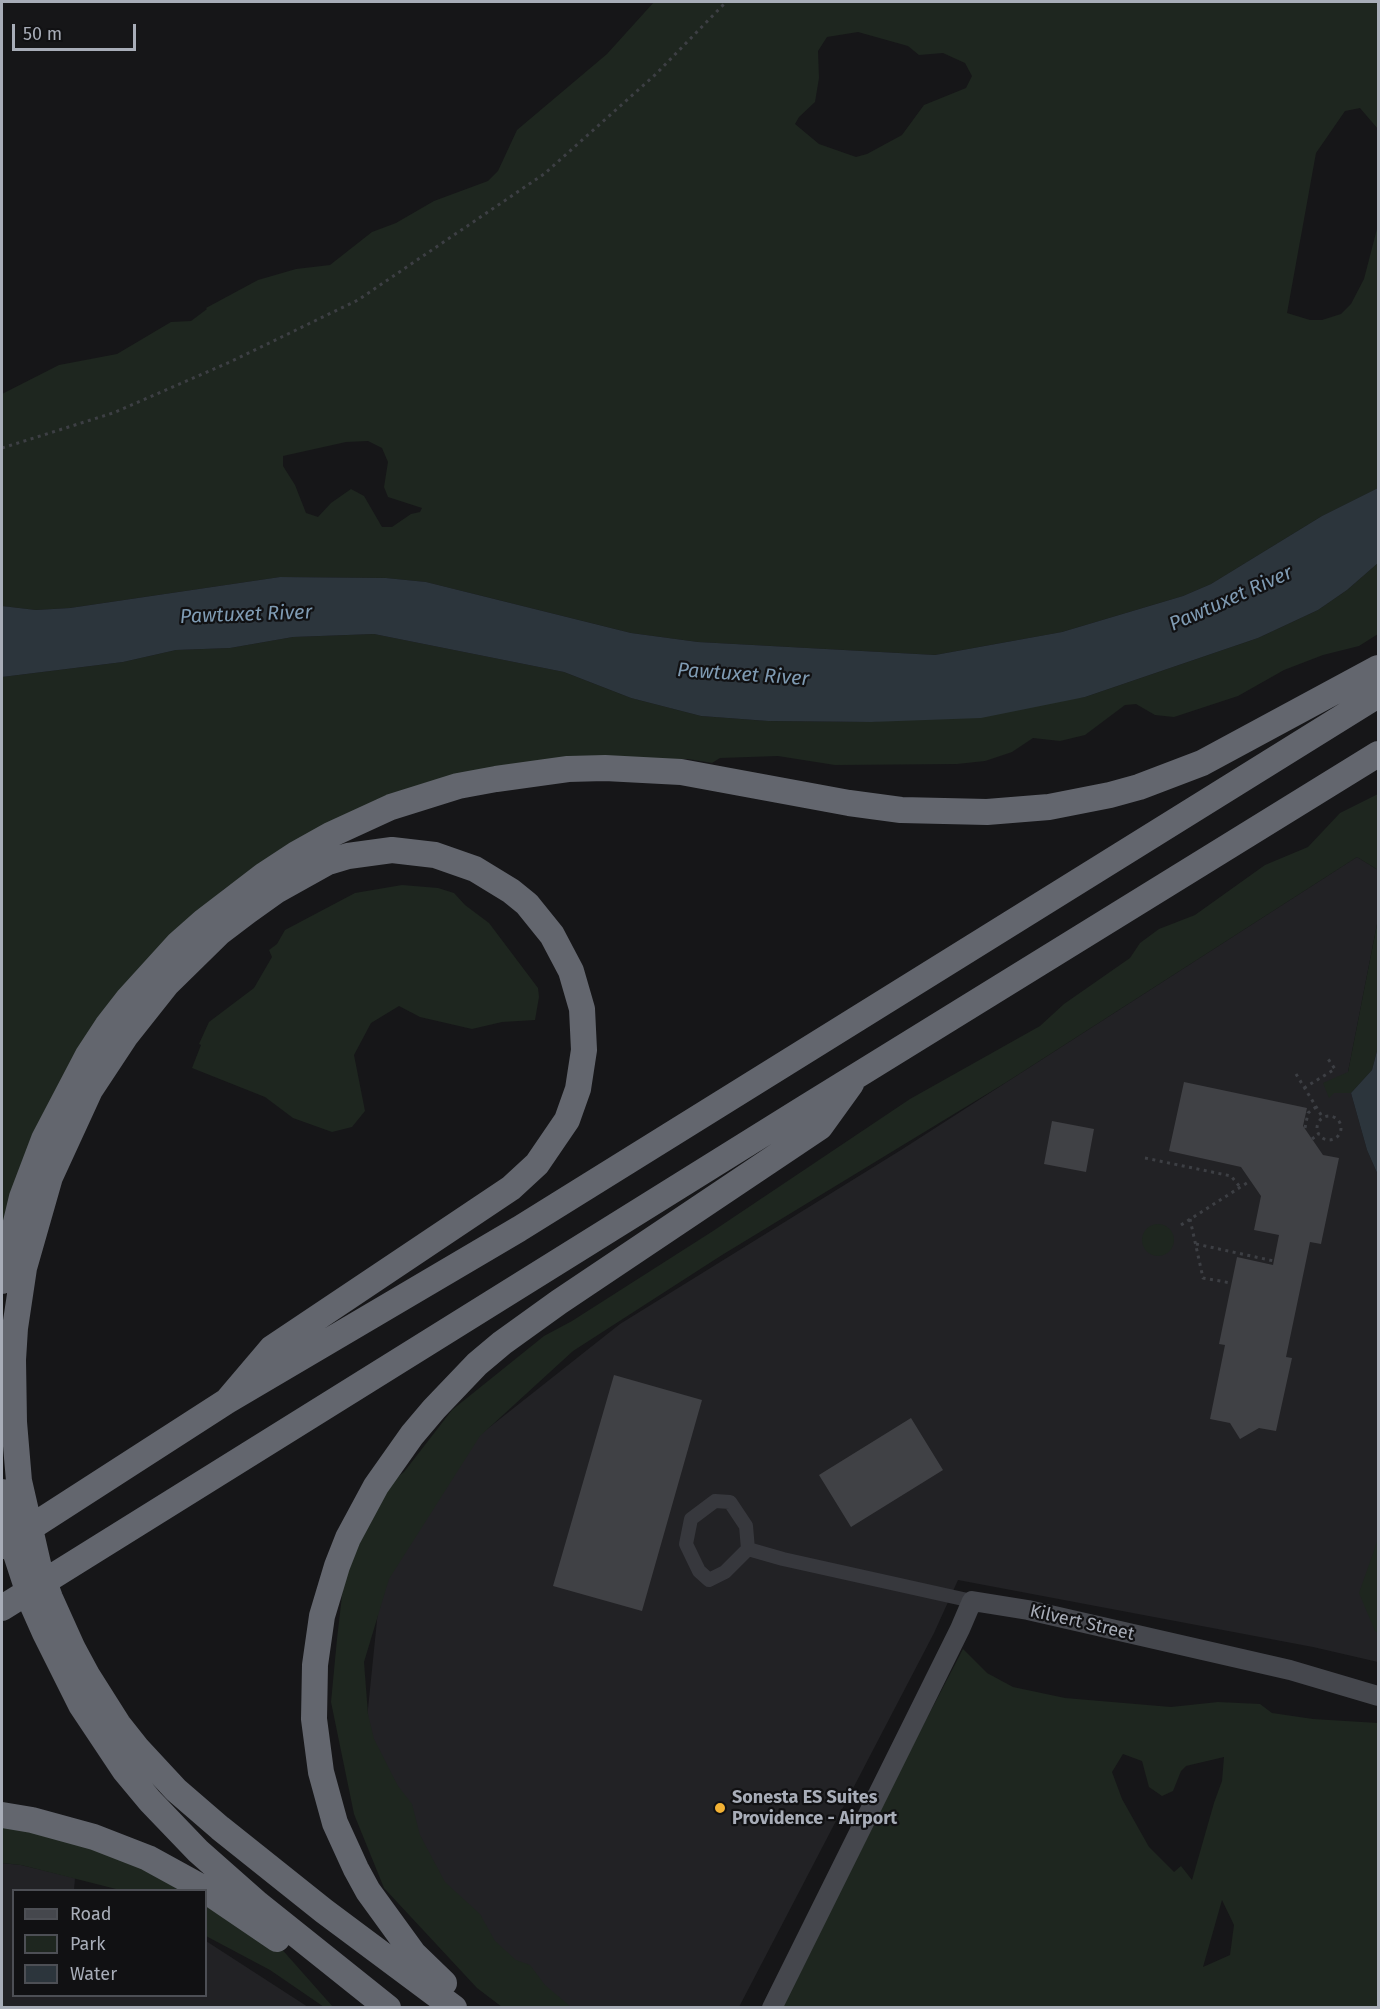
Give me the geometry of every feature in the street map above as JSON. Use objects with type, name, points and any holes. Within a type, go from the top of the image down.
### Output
[{"type":"highway","points":[[2,1281],[22,1197],[44,1139],[88,1054],[128,999],[178,944],[264,875],[330,835],[391,807],[458,786],[496,779],[568,769],[605,768],[681,772],[857,805],[901,810],[987,812],[1049,807],[1139,788],[1202,763],[1378,668]]},
{"type":"highway","points":[[2,1546],[227,1401],[519,1229],[1378,695]]},
{"type":"highway","points":[[2,1608],[1378,754]]},
{"type":"highway","points":[[227,1401],[272,1348],[511,1188],[537,1164],[567,1120],[578,1089],[585,1050],[582,1010],[571,971],[552,935],[527,904],[512,891],[475,869],[435,855],[392,850],[348,856],[328,862],[276,891],[241,916],[191,959],[167,984],[125,1037],[90,1090],[63,1146],[41,1204],[24,1268],[15,1328],[12,1391],[19,1481],[32,1540],[50,1598],[53,1629],[62,1670],[103,1740],[156,1808],[198,1851],[258,1904],[388,2007]]},
{"type":"highway","points":[[471,2007],[413,1953],[382,1913],[356,1869],[327,1798],[314,1719],[315,1665],[322,1616],[348,1538],[376,1486],[406,1443],[434,1409],[477,1364],[559,1302],[820,1127],[856,1076]]},
{"type":"highway","points":[[2,1492],[15,1551],[33,1606],[87,1675],[118,1724],[137,1748],[176,1790],[288,1883],[454,2007]]},
{"type":"highway","points":[[2,1815],[32,1820],[94,1837],[148,1858],[204,1889]]},
{"type":"highway","points":[[207,1891],[380,2007]]},
{"type":"street","points":[[715,1501],[730,1502],[746,1526],[748,1549],[725,1572],[709,1580],[699,1571],[686,1544],[691,1519],[715,1501]]},
{"type":"street","name":"Kilvert Street","points":[[748,1549],[972,1601],[1028,1610],[1290,1670],[1378,1696]]},
{"type":"street","points":[[772,2007],[955,1640],[972,1601]]},
{"type":"path","points":[[2,448],[113,413],[232,361],[358,300],[544,174],[656,74],[726,2]]},
{"type":"path","points":[[1304,1088],[1335,1069],[1326,1056]]},
{"type":"path","points":[[1296,1074],[1323,1118]]},
{"type":"path","points":[[1305,1128],[1308,1113],[1316,1107]]},
{"type":"path","points":[[1331,1116],[1338,1119],[1341,1133],[1336,1139],[1328,1140],[1319,1134],[1318,1123],[1323,1118],[1331,1116]]},
{"type":"path","points":[[1312,1139],[1319,1134]]},
{"type":"path","points":[[1145,1158],[1231,1176],[1240,1187]]},
{"type":"path","points":[[1181,1225],[1250,1180]]},
{"type":"path","points":[[1190,1219],[1203,1278],[1231,1283]]},
{"type":"path","points":[[1196,1244],[1274,1261]]},
{"type":"shaded area","points":[[1357,857],[1378,870],[1378,919],[1348,1072],[1351,1093],[1367,1150],[1378,1175],[1378,1662],[1313,1647],[958,1580],[934,1633],[739,2007],[511,2007],[364,1748],[381,1581],[462,1449],[620,1324],[901,1150]]},
{"type":"shaded area","points":[[2,1863],[21,1865],[75,1878],[74,1889],[12,1889],[12,1997],[207,1997],[207,1942],[308,2007],[2,2007]]},
{"type":"green space","points":[[654,2],[1378,2],[1378,129],[1360,108],[1345,111],[1316,153],[1287,313],[1310,320],[1322,320],[1341,314],[1351,304],[1364,279],[1378,225],[1378,488],[1322,516],[1211,584],[1183,596],[1062,632],[935,655],[698,642],[631,633],[426,582],[386,578],[280,577],[70,608],[36,610],[2,606],[2,394],[59,365],[117,354],[171,322],[191,321],[206,308],[258,280],[296,269],[330,265],[372,232],[396,223],[434,201],[488,181],[498,171],[517,130],[607,54]],"holes":[[[858,32],[908,46],[919,55],[943,53],[965,63],[972,76],[966,88],[924,105],[902,135],[867,154],[856,157],[819,144],[795,124],[815,102],[819,78],[818,51],[827,37]],[[368,441],[382,448],[388,462],[384,487],[388,497],[422,508],[420,512],[411,514],[392,527],[382,527],[364,496],[351,489],[331,503],[318,517],[306,513],[295,485],[283,466],[283,456],[346,442]]]},
{"type":"green space","points":[[1378,563],[1378,634],[1359,646],[1323,655],[1284,670],[1238,696],[1174,717],[1155,715],[1136,704],[1125,705],[1085,735],[1060,741],[1033,738],[1012,752],[985,761],[957,764],[835,765],[778,756],[720,758],[712,763],[688,759],[567,760],[326,825],[224,889],[113,1002],[2,1241],[2,677],[123,662],[176,650],[230,648],[293,637],[374,634],[564,672],[631,698],[701,716],[768,721],[871,722],[1085,697],[1258,638],[1318,610],[1347,590]]},
{"type":"green space","points":[[1378,794],[1378,870],[1357,857],[1005,1083],[722,1255],[573,1351],[480,1436],[389,1579],[364,1662],[368,1714],[374,1739],[398,1786],[412,1804],[420,1835],[445,1882],[480,1914],[495,1941],[516,1960],[530,1965],[545,1985],[571,2007],[502,2007],[477,1988],[384,1888],[354,1814],[331,1702],[337,1639],[344,1578],[362,1532],[387,1485],[404,1472],[452,1410],[544,1336],[572,1321],[713,1231],[910,1099],[1040,1026],[1064,1004],[1130,958],[1140,943],[1159,929],[1195,915],[1265,865],[1308,847],[1340,813]]},
{"type":"green space","points":[[402,885],[438,888],[454,893],[465,905],[489,923],[538,988],[539,997],[535,1020],[502,1022],[472,1029],[420,1017],[399,1006],[371,1023],[354,1055],[365,1111],[352,1127],[332,1132],[293,1118],[265,1097],[192,1068],[209,1022],[254,988],[272,957],[269,950],[277,944],[285,930],[355,893]]},
{"type":"green space","points":[[1378,919],[1378,1047],[1372,1070],[1351,1093],[1334,1093],[1329,1098],[1323,1083],[1348,1072]]},
{"type":"green space","points":[[1158,1224],[1169,1229],[1174,1240],[1169,1251],[1158,1256],[1147,1251],[1142,1240],[1147,1229]]},
{"type":"green space","points":[[1378,1539],[1378,1633],[1375,1631],[1359,1593]]},
{"type":"green space","points":[[963,1649],[987,1673],[1013,1687],[1065,1698],[1171,1707],[1218,1702],[1260,1704],[1272,1713],[1313,1719],[1378,1723],[1378,2007],[776,2008]],"holes":[[[1123,1754],[1142,1761],[1149,1787],[1162,1796],[1173,1791],[1181,1771],[1186,1766],[1224,1757],[1222,1781],[1192,1880],[1181,1866],[1174,1872],[1149,1847],[1122,1799],[1112,1772]],[[1222,1900],[1234,1925],[1230,1955],[1203,1967]]]},
{"type":"green space","points":[[2,1820],[31,1826],[199,1889],[116,1889],[21,1865],[2,1863]]},
{"type":"green space","points":[[207,1894],[279,1946],[333,2007],[324,2007],[270,1970],[207,1937]]},
{"type":"water","name":"Pawtuxet River","points":[[1378,488],[1378,563],[1347,590],[1318,610],[1258,638],[1085,697],[981,718],[871,722],[768,721],[701,716],[631,698],[564,672],[374,634],[293,637],[230,648],[176,650],[123,662],[2,677],[2,606],[36,610],[70,608],[280,577],[386,578],[426,582],[631,633],[698,642],[935,655],[1062,632],[1183,596],[1211,584],[1322,516]]},
{"type":"water","points":[[1378,1047],[1378,1175],[1367,1150],[1351,1093],[1372,1070]]},
{"type":"building","points":[[1184,1082],[1307,1108],[1303,1126],[1323,1155],[1339,1158],[1321,1244],[1310,1242],[1286,1357],[1292,1358],[1276,1431],[1259,1428],[1240,1439],[1230,1423],[1210,1419],[1225,1345],[1219,1344],[1237,1257],[1273,1265],[1279,1235],[1254,1230],[1261,1196],[1241,1167],[1169,1151]]},
{"type":"building","points":[[1052,1121],[1094,1129],[1086,1172],[1044,1164]]},
{"type":"building","points":[[614,1375],[702,1400],[642,1611],[553,1586]]},
{"type":"building","points":[[911,1418],[943,1470],[851,1527],[819,1475]]},
{"type":"place","name":"Sonesta ES Suites Providence - Airport","points":[[720,1808]]}]
